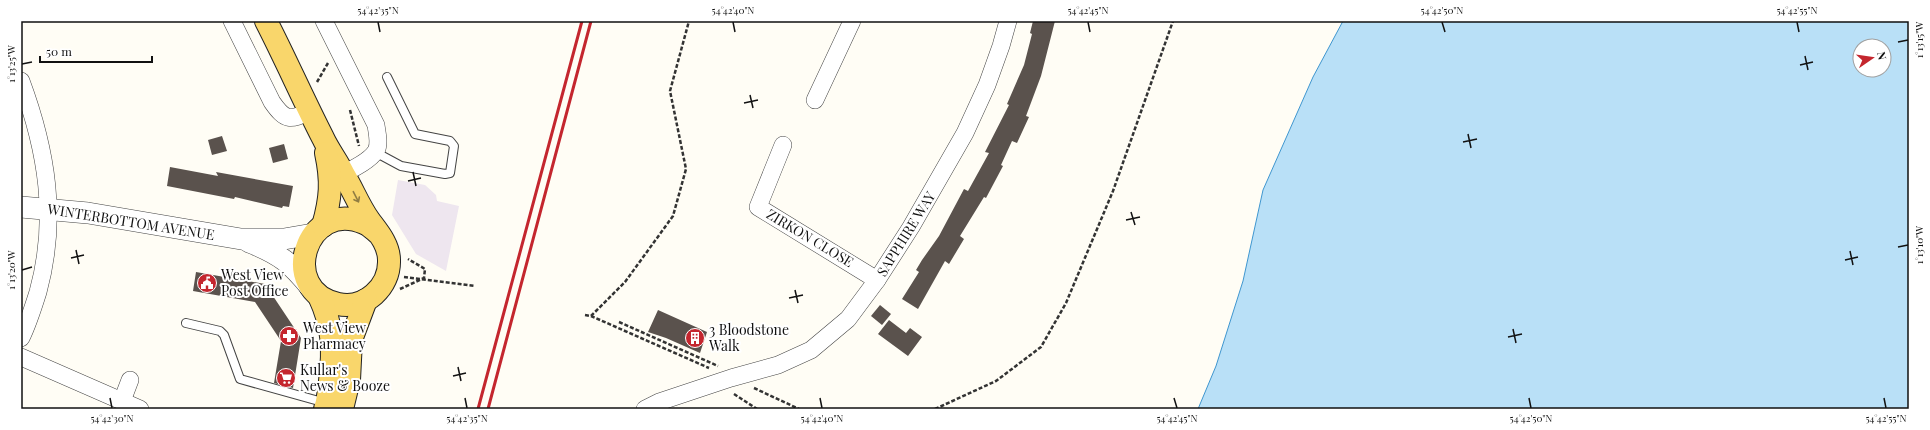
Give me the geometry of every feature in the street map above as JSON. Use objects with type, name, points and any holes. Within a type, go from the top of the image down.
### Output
[{"type":"main road","points":[[266,21],[311,111],[337,176],[379,234],[386,246],[389,260],[387,276],[380,290],[366,300],[352,305],[344,305],[330,302],[316,292]]},
{"type":"main road","points":[[331,407],[333,340],[327,313],[316,292],[306,278],[303,259],[310,239],[318,230],[328,209],[331,189],[337,176]]},
{"type":"main road","points":[[318,230],[338,220],[351,219],[366,224],[379,234]]},
{"type":"main road","points":[[331,407],[349,380],[351,340],[366,300]]},
{"type":"street","points":[[232,21],[272,102],[280,113],[288,118],[293,118],[311,111]]},
{"type":"street","points":[[815,100],[852,21]]},
{"type":"street","name":"SAPPHIRE WAY","points":[[646,409],[659,402],[737,383],[778,365],[811,350],[848,319],[877,280],[940,179],[965,133],[987,86],[1008,21]]},
{"type":"street","points":[[327,22],[376,125],[378,138],[375,152],[363,162],[337,176]]},
{"type":"street","points":[[21,81],[41,143],[48,187],[49,209],[48,240],[44,270],[34,307],[21,338]]},
{"type":"street","name":"ZIRKON CLOSE","points":[[783,145],[758,207],[877,280]]},
{"type":"street","name":"WINTERBOTTOM AVENUE","points":[[21,207],[88,213],[241,239],[284,239],[318,230]]},
{"type":"street","name":"WINTERBOTTOM AVENUE","points":[[241,239],[266,248],[281,256],[294,266],[316,292]]},
{"type":"street","points":[[21,357],[140,409]]},
{"type":"street","points":[[122,401],[130,380]]},
{"type":"lane","points":[[375,152],[401,166],[445,174],[450,173],[454,146],[450,141],[415,134],[387,77]]},
{"type":"lane","points":[[186,324],[220,331],[224,335],[240,379],[331,407]]},
{"type":"path","points":[[591,316],[625,282],[672,216],[686,169],[670,91],[689,21]]},
{"type":"path","points":[[935,409],[996,381],[1040,347],[1066,303],[1113,191],[1173,21]]},
{"type":"path","points":[[317,82],[331,56]]},
{"type":"path","points":[[387,276],[424,278],[475,286]]},
{"type":"path","points":[[585,315],[591,316],[737,383],[799,409]]},
{"type":"path","points":[[619,322],[737,383],[757,409]]},
{"type":"shaded area","points":[[398,180],[425,185],[436,195],[437,201],[459,206],[446,271],[416,254],[392,215]]},
{"type":"water","points":[[1343,21],[1909,21],[1909,409],[1198,409],[1216,366],[1243,281],[1263,190],[1313,77]]},
{"type":"building","points":[[1033,21],[1055,21],[1041,76],[1026,116],[1029,117],[1017,143],[1012,141],[1001,165],[1003,166],[986,198],[984,197],[960,236],[964,239],[949,264],[945,261],[918,309],[902,299],[919,272],[916,270],[939,236],[964,189],[968,191],[989,153],[985,152],[1009,105],[1007,104],[1024,65],[1032,34],[1030,33]]},
{"type":"building","points":[[222,136],[227,151],[212,155],[208,140]]},
{"type":"building","points":[[284,144],[288,159],[273,163],[269,148]]},
{"type":"building","points":[[170,167],[218,176],[216,172],[293,186],[289,207],[283,206],[282,208],[235,197],[234,199],[167,186]]},
{"type":"building","points":[[196,272],[265,284],[301,338],[293,388],[274,383],[281,341],[255,302],[193,291]]},
{"type":"building","points":[[880,305],[891,314],[882,325],[871,316]]},
{"type":"building","points":[[658,310],[707,332],[700,353],[648,332]]},
{"type":"building","points":[[889,320],[906,333],[910,328],[922,337],[908,356],[878,334]]},
{"type":"railway","points":[[478,409],[582,21]]},
{"type":"railway","points":[[488,409],[591,21]]},
{"type":"place","name":"West View Post Office","points":[[207,283]]},
{"type":"place","name":"West View Pharmacy","points":[[289,336]]},
{"type":"place","name":"3 Bloodstone Walk","points":[[695,338]]},
{"type":"place","name":"Kullar's News & Booze","points":[[286,378]]}]
